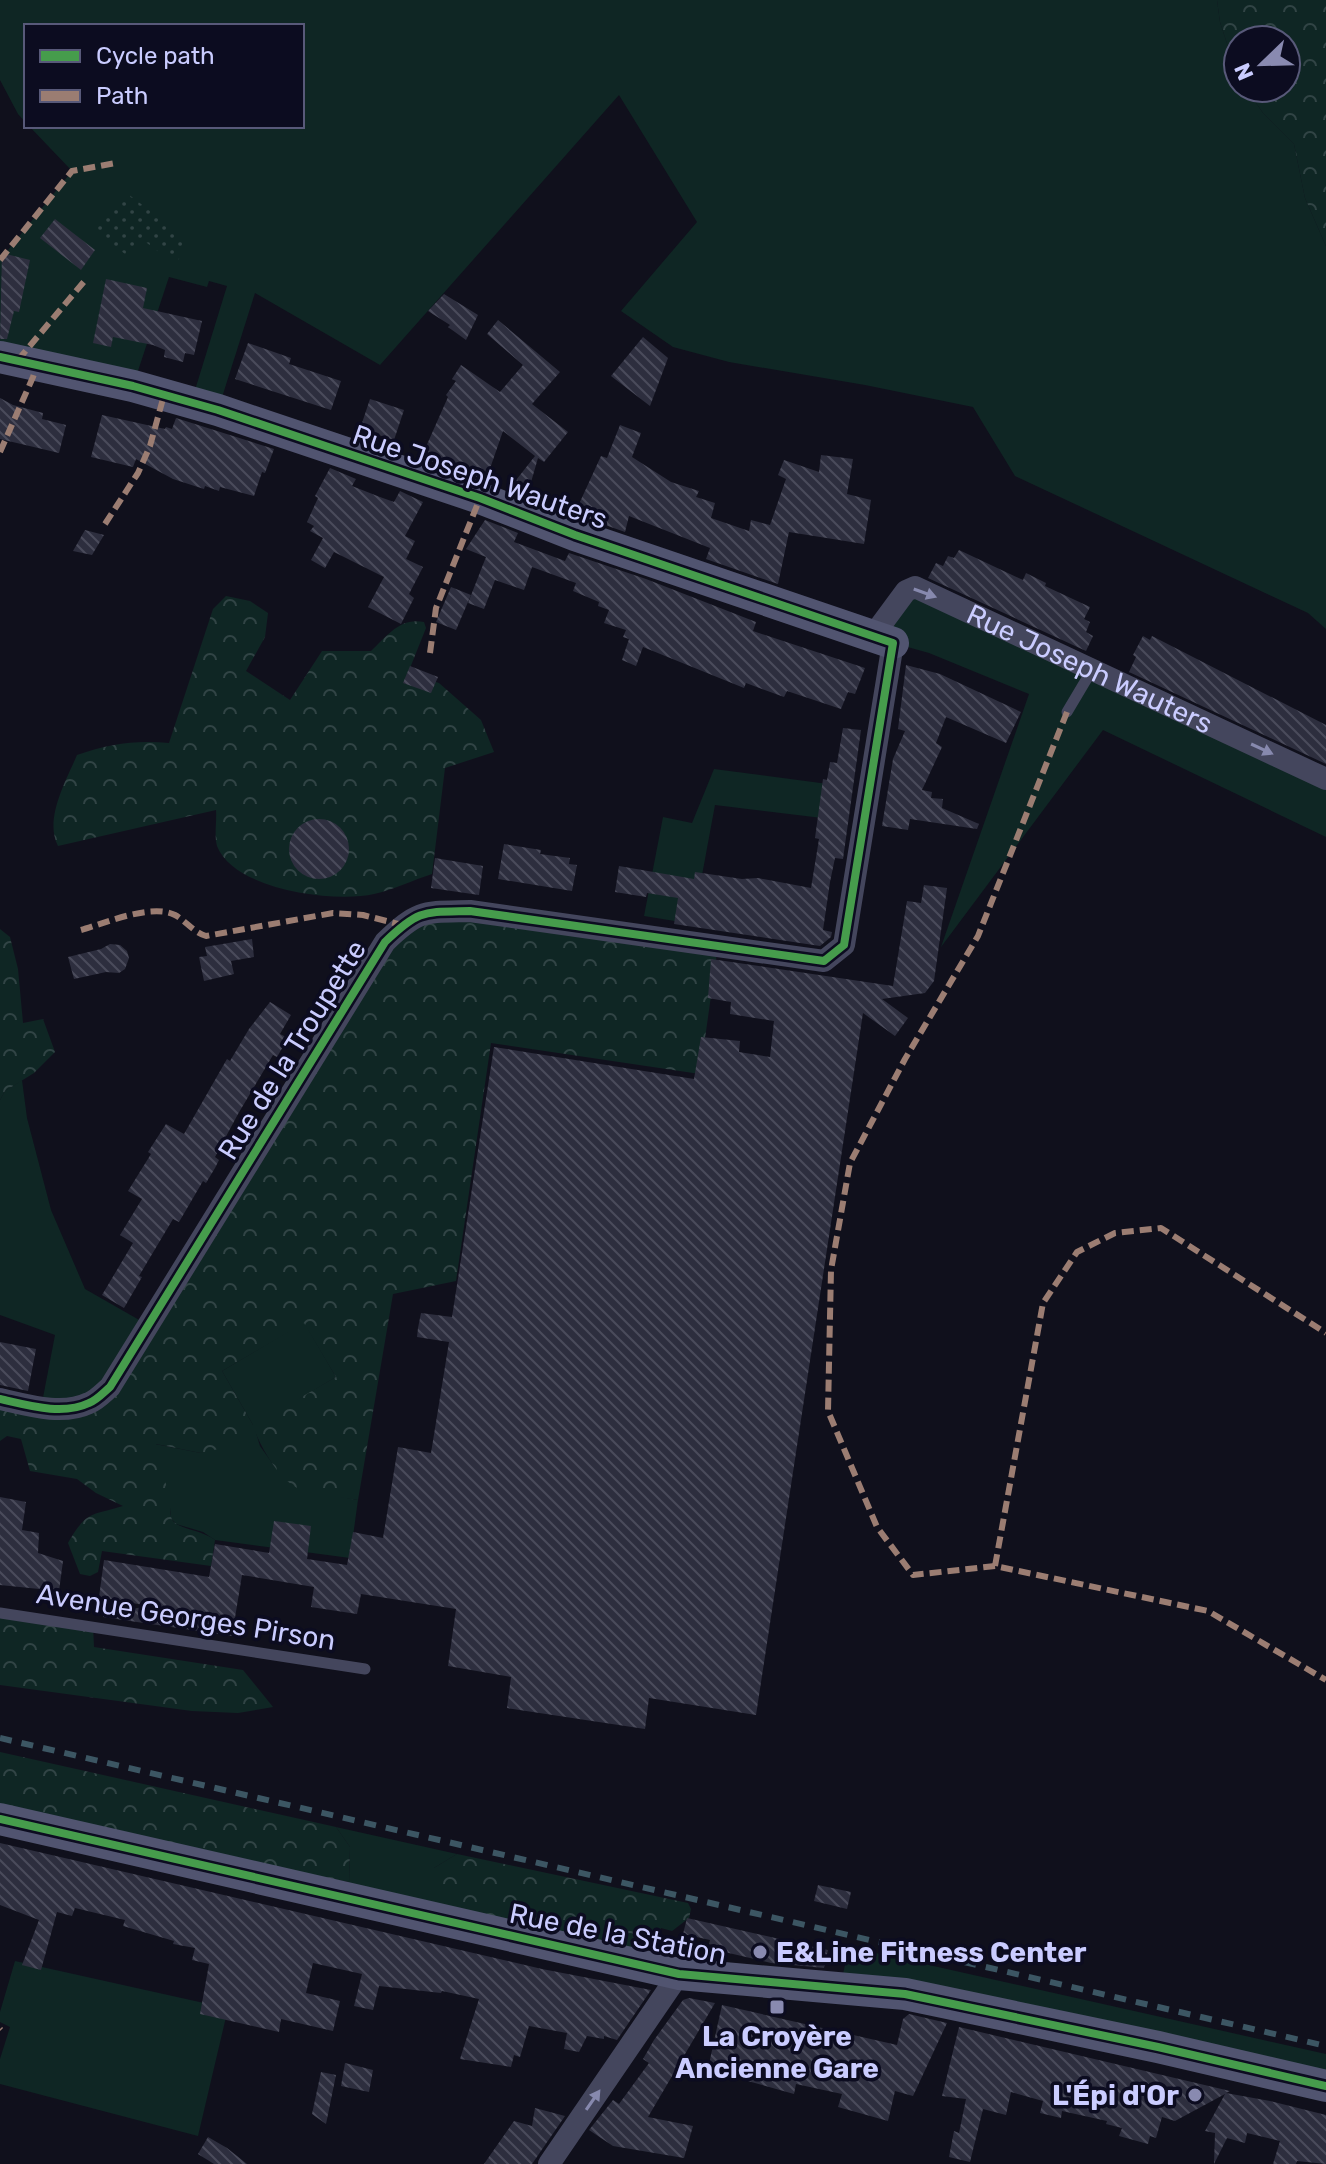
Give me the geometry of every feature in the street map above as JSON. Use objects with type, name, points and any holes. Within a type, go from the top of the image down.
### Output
[{"type":"street","name":"Rue Joseph Wauters","points":[[0,357],[133,386],[218,410],[480,498],[575,535],[882,640],[906,591],[915,587],[1326,779]]},
{"type":"street","name":"Rue de la Troupette","points":[[0,1399],[41,1408],[62,1408],[89,1403],[110,1387],[385,942],[408,919],[428,912],[470,911],[824,961],[844,945],[882,640]]},
{"type":"street","name":"Rue de la Station","points":[[0,1819],[679,1974],[905,1994],[1326,2086]]},
{"type":"street","points":[[549,2164],[679,1974]]},
{"type":"lane","points":[[1067,712],[1092,670]]},
{"type":"lane","name":"Avenue Georges Pirson","points":[[0,1613],[365,1669]]},
{"type":"green space","points":[[0,0],[1217,0],[1222,28],[1222,104],[1257,104],[1294,144],[1305,198],[1326,246],[1326,629],[1308,613],[1015,476],[973,407],[729,362],[673,347],[621,311],[697,222],[619,95],[380,365],[255,293],[218,410],[191,403],[227,286],[209,281],[207,287],[169,277],[133,386],[0,357],[0,260],[72,171],[31,128],[304,128],[304,24],[24,24],[24,121],[0,80]]},
{"type":"green space","points":[[1217,0],[1326,0],[1326,246],[1305,198],[1294,144],[1257,104],[1302,104],[1302,24],[1222,24],[1222,28]]},
{"type":"green space","points":[[124,191],[191,242],[175,264],[143,240],[129,257],[95,231]]},
{"type":"green space","points":[[906,591],[1326,779],[1326,837],[1103,730],[941,947],[1029,694],[929,653],[872,637]]},
{"type":"green space","points":[[226,596],[250,601],[268,613],[265,637],[246,671],[290,700],[322,651],[371,651],[401,625],[424,622],[426,628],[408,673],[439,683],[481,720],[494,752],[445,768],[432,874],[381,892],[356,896],[287,890],[243,873],[227,861],[216,842],[216,810],[58,846],[54,835],[55,812],[77,755],[122,744],[169,743],[213,609]]},
{"type":"green space","points":[[714,769],[828,784],[822,818],[715,805],[693,924],[644,916],[663,817],[692,823]]},
{"type":"green space","points":[[428,912],[718,946],[700,1074],[491,1043],[456,1281],[393,1294],[358,1500],[315,1494],[294,1486],[272,1463],[253,1426],[232,1446],[201,1453],[156,1444],[170,1499],[171,1518],[178,1525],[215,1540],[211,1566],[102,1551],[98,1572],[90,1576],[80,1574],[68,1543],[85,1519],[123,1506],[96,1493],[77,1479],[30,1471],[21,1439],[7,1436],[0,1441],[0,1399],[89,1403],[385,942]],"holes":[[[304,1323],[336,1377],[253,1425],[222,1371]]]},
{"type":"green space","points":[[0,929],[10,937],[18,969],[23,1023],[43,1019],[55,1052],[34,1073],[5,1091],[0,1100]]},
{"type":"green space","points":[[22,1080],[27,1118],[51,1210],[85,1289],[148,1325],[110,1387],[41,1408],[55,1335],[0,1315],[0,1100],[5,1091]]},
{"type":"green space","points":[[304,1322],[336,1377],[254,1426],[260,1446],[275,1467],[319,1493],[358,1500],[350,1558],[215,1540],[203,1532],[176,1524],[171,1518],[169,1498],[161,1478],[155,1444],[201,1453],[253,1425],[222,1371]]},
{"type":"green space","points":[[0,1613],[93,1626],[94,1647],[243,1670],[273,1707],[238,1713],[192,1711],[0,1685]]},
{"type":"green space","points":[[0,1752],[336,1827],[350,1847],[349,1882],[0,1819]]},
{"type":"green space","points":[[336,1827],[457,1854],[434,1868],[453,1922],[349,1883],[350,1847]]},
{"type":"green space","points":[[457,1854],[688,1903],[691,1909],[689,1918],[672,1931],[661,1928],[659,1937],[630,1951],[453,1922],[438,1897],[433,1876],[434,1868]]},
{"type":"green space","points":[[849,1947],[1326,2054],[1326,2086],[843,1974]]},
{"type":"green space","points":[[15,1961],[204,2003],[226,2017],[198,2136],[0,2084],[0,2059],[10,2027],[0,2022],[0,2012]]},
{"type":"building","points":[[55,219],[95,250],[81,270],[40,238]]},
{"type":"building","points":[[2,253],[30,260],[19,312],[14,311],[7,339],[0,339]]},
{"type":"building","points":[[106,279],[147,288],[143,308],[202,321],[194,355],[185,353],[183,362],[164,357],[165,350],[153,345],[113,337],[111,347],[93,343]]},
{"type":"building","points":[[444,294],[478,315],[466,340],[428,311]]},
{"type":"building","points":[[498,320],[560,372],[532,404],[568,432],[544,462],[538,458],[527,496],[509,489],[535,456],[503,431],[486,480],[421,458],[448,397],[446,395],[456,381],[452,379],[461,365],[500,392],[523,365],[487,334]]},
{"type":"building","points":[[643,337],[668,358],[650,406],[611,376]]},
{"type":"building","points":[[248,343],[291,358],[289,364],[341,381],[331,410],[235,379]]},
{"type":"building","points":[[0,398],[43,413],[42,419],[66,425],[59,453],[0,439]]},
{"type":"building","points":[[370,399],[404,410],[394,440],[360,429]]},
{"type":"building","points":[[102,415],[165,429],[172,429],[176,418],[274,449],[254,496],[220,487],[219,491],[205,486],[204,489],[173,479],[136,459],[133,467],[91,457]]},
{"type":"building","points":[[620,425],[641,433],[632,457],[671,482],[699,491],[696,497],[715,503],[711,518],[749,531],[751,520],[770,525],[786,479],[778,475],[784,460],[819,472],[821,455],[853,459],[847,494],[871,500],[864,544],[789,532],[778,584],[706,559],[710,548],[629,516],[625,532],[571,513],[579,504],[601,456],[607,458]]},
{"type":"building","points":[[330,468],[356,479],[352,486],[380,497],[394,502],[400,491],[423,502],[405,536],[415,541],[406,559],[423,567],[409,594],[414,598],[401,624],[368,607],[384,577],[334,552],[325,568],[311,560],[323,538],[310,531],[314,526],[307,522],[318,498],[315,496]]},
{"type":"building","points":[[485,520],[518,533],[514,542],[565,561],[569,553],[646,579],[756,622],[753,631],[865,668],[855,694],[848,692],[841,709],[787,691],[784,697],[746,683],[744,688],[643,647],[636,666],[622,660],[629,639],[623,637],[626,630],[604,623],[609,610],[598,606],[599,602],[573,591],[576,583],[532,567],[524,590],[495,580],[484,609],[468,603],[486,557],[466,549]]},
{"type":"building","points":[[85,530],[104,535],[92,555],[73,551]]},
{"type":"building","points":[[959,550],[1023,580],[1026,573],[1046,583],[1045,586],[1090,607],[1084,619],[1090,622],[1086,632],[1093,636],[1086,651],[928,578],[936,563],[943,566],[948,556],[954,558]]},
{"type":"building","points":[[451,587],[471,595],[456,630],[436,622]]},
{"type":"building","points":[[1143,636],[1150,640],[1152,636],[1326,725],[1326,764],[1129,672],[1136,657],[1133,655]]},
{"type":"building","points":[[906,665],[940,674],[1021,712],[1006,743],[946,717],[936,743],[942,747],[922,790],[932,792],[931,798],[943,799],[942,808],[979,824],[977,829],[910,819],[908,830],[882,826],[893,759],[905,731],[898,729]]},
{"type":"building","points":[[410,666],[438,677],[431,693],[403,683]]},
{"type":"building","points":[[843,728],[861,730],[843,859],[835,858],[823,930],[832,932],[831,937],[820,946],[674,924],[678,898],[615,892],[619,866],[694,879],[695,872],[742,879],[758,878],[811,888],[819,839],[815,838],[823,779],[827,780],[830,762],[837,763]]},
{"type":"building","points":[[319,819],[330,821],[340,828],[347,838],[347,860],[340,870],[330,877],[319,879],[308,877],[298,870],[291,860],[289,849],[291,838],[298,828],[308,821]]},
{"type":"building","points":[[504,844],[570,858],[569,864],[577,865],[572,891],[498,879]]},
{"type":"building","points":[[435,858],[483,866],[479,895],[431,888]]},
{"type":"building","points":[[924,885],[947,888],[934,981],[925,993],[882,999],[908,1018],[895,1036],[863,1013],[756,1715],[649,1698],[645,1729],[507,1708],[511,1677],[448,1666],[456,1609],[361,1594],[357,1614],[311,1607],[314,1587],[242,1575],[232,1636],[103,1617],[103,1614],[149,1606],[99,1597],[104,1560],[209,1577],[215,1544],[269,1553],[274,1521],[311,1526],[307,1559],[347,1565],[353,1532],[383,1538],[398,1447],[431,1453],[449,1342],[417,1337],[418,1328],[421,1313],[452,1317],[494,1047],[694,1079],[701,1037],[740,1041],[739,1052],[770,1057],[774,1021],[730,1014],[731,1002],[708,998],[711,959],[893,986],[907,901],[921,903]]},
{"type":"building","points":[[252,939],[254,957],[231,961],[234,974],[204,981],[199,957],[207,956],[205,947]]},
{"type":"building","points":[[110,944],[120,945],[127,951],[129,958],[125,969],[119,973],[106,972],[74,979],[68,957]]},
{"type":"building","points":[[270,1002],[291,1015],[280,1034],[288,1038],[277,1057],[273,1055],[238,1114],[215,1157],[219,1160],[206,1183],[203,1181],[179,1222],[173,1219],[124,1308],[102,1295],[133,1243],[120,1235],[142,1199],[128,1191],[166,1124],[184,1134],[227,1059],[230,1061]]},
{"type":"building","points":[[0,1342],[36,1349],[28,1391],[0,1385]]},
{"type":"building","points":[[0,1497],[26,1502],[22,1530],[39,1533],[38,1553],[63,1561],[59,1591],[0,1585]]},
{"type":"building","points":[[0,1843],[542,1969],[651,1990],[617,2040],[587,2036],[579,2052],[564,2049],[567,2033],[529,2026],[520,2057],[514,2055],[511,2067],[460,2059],[479,1999],[442,1991],[379,1986],[373,2010],[354,2006],[362,1974],[313,1963],[306,1993],[340,2001],[333,2031],[281,2019],[279,2032],[200,2014],[209,1964],[192,1960],[195,1948],[173,1944],[174,1941],[123,1926],[125,1920],[75,1908],[72,1916],[57,1912],[41,1970],[22,1965],[39,1920],[0,1905]]},
{"type":"building","points":[[818,1885],[851,1892],[847,1909],[814,1901]]},
{"type":"building","points":[[687,1918],[828,1950],[824,1968],[771,1963],[716,1950],[717,1946],[709,1944],[710,1940],[683,1934]]},
{"type":"building","points":[[689,1998],[715,2003],[648,2117],[693,2126],[684,2158],[613,2146],[589,2130],[613,2100],[619,2104],[649,2063],[643,2059],[654,2040],[683,2000]]},
{"type":"building","points":[[722,2005],[897,2045],[903,2019],[909,2014],[947,2023],[913,2096],[895,2091],[888,2121],[838,2107],[842,2094],[796,2084],[794,2094],[707,2073]]},
{"type":"building","points":[[959,2027],[1326,2115],[1326,2164],[1297,2161],[1296,2164],[1273,2164],[1280,2141],[1247,2133],[1245,2143],[1227,2138],[1214,2164],[1215,2133],[1205,2131],[1225,2094],[1175,2121],[1162,2117],[1156,2138],[1150,2136],[1148,2144],[1119,2136],[1122,2128],[1106,2124],[1107,2121],[1062,2111],[1061,2118],[1040,2113],[1043,2101],[1011,2092],[1006,2115],[983,2109],[970,2162],[949,2157],[954,2131],[959,2133],[966,2099],[942,2096]]},
{"type":"building","points":[[345,2063],[373,2070],[369,2092],[341,2086]]},
{"type":"building","points":[[321,2072],[336,2075],[326,2124],[312,2114]]},
{"type":"building","points":[[535,2108],[565,2116],[532,2164],[484,2164],[514,2121],[532,2126]]},
{"type":"building","points":[[208,2137],[247,2164],[214,2164],[198,2154]]},
{"type":"railway","points":[[0,1738],[1326,2046]]},
{"type":"marked path","points":[[0,260],[72,171],[116,163]]},
{"type":"marked path","points":[[18,360],[87,278]]},
{"type":"marked path","points":[[0,452],[37,364]]},
{"type":"marked path","points":[[105,524],[138,473],[150,446],[164,395]]},
{"type":"marked path","points":[[430,653],[436,608],[480,498]]},
{"type":"marked path","points":[[1067,712],[978,936],[905,1059],[850,1163],[831,1270],[828,1411],[877,1527],[913,1575],[995,1566],[1208,1611],[1326,1680]]},
{"type":"marked path","points":[[81,930],[128,915],[154,911],[175,915],[206,936],[333,913],[363,915],[402,925]]},
{"type":"marked path","points":[[995,1566],[1043,1303],[1077,1252],[1115,1233],[1161,1228],[1326,1333]]},
{"type":"cycle path","points":[[0,357],[133,386],[218,410],[893,643],[844,945],[824,961],[470,911],[423,914],[415,918],[385,942],[110,1387],[92,1402],[68,1409],[44,1408],[0,1399]]},
{"type":"cycle path","points":[[0,1819],[679,1974],[905,1994],[1326,2086]]},
{"type":"place","name":"E&Line Fitness Center","points":[[760,1952]]},
{"type":"place","name":"La Croyère Ancienne Gare","points":[[777,2007]]},
{"type":"place","name":"L'Épi d'Or","points":[[1195,2095]]}]
